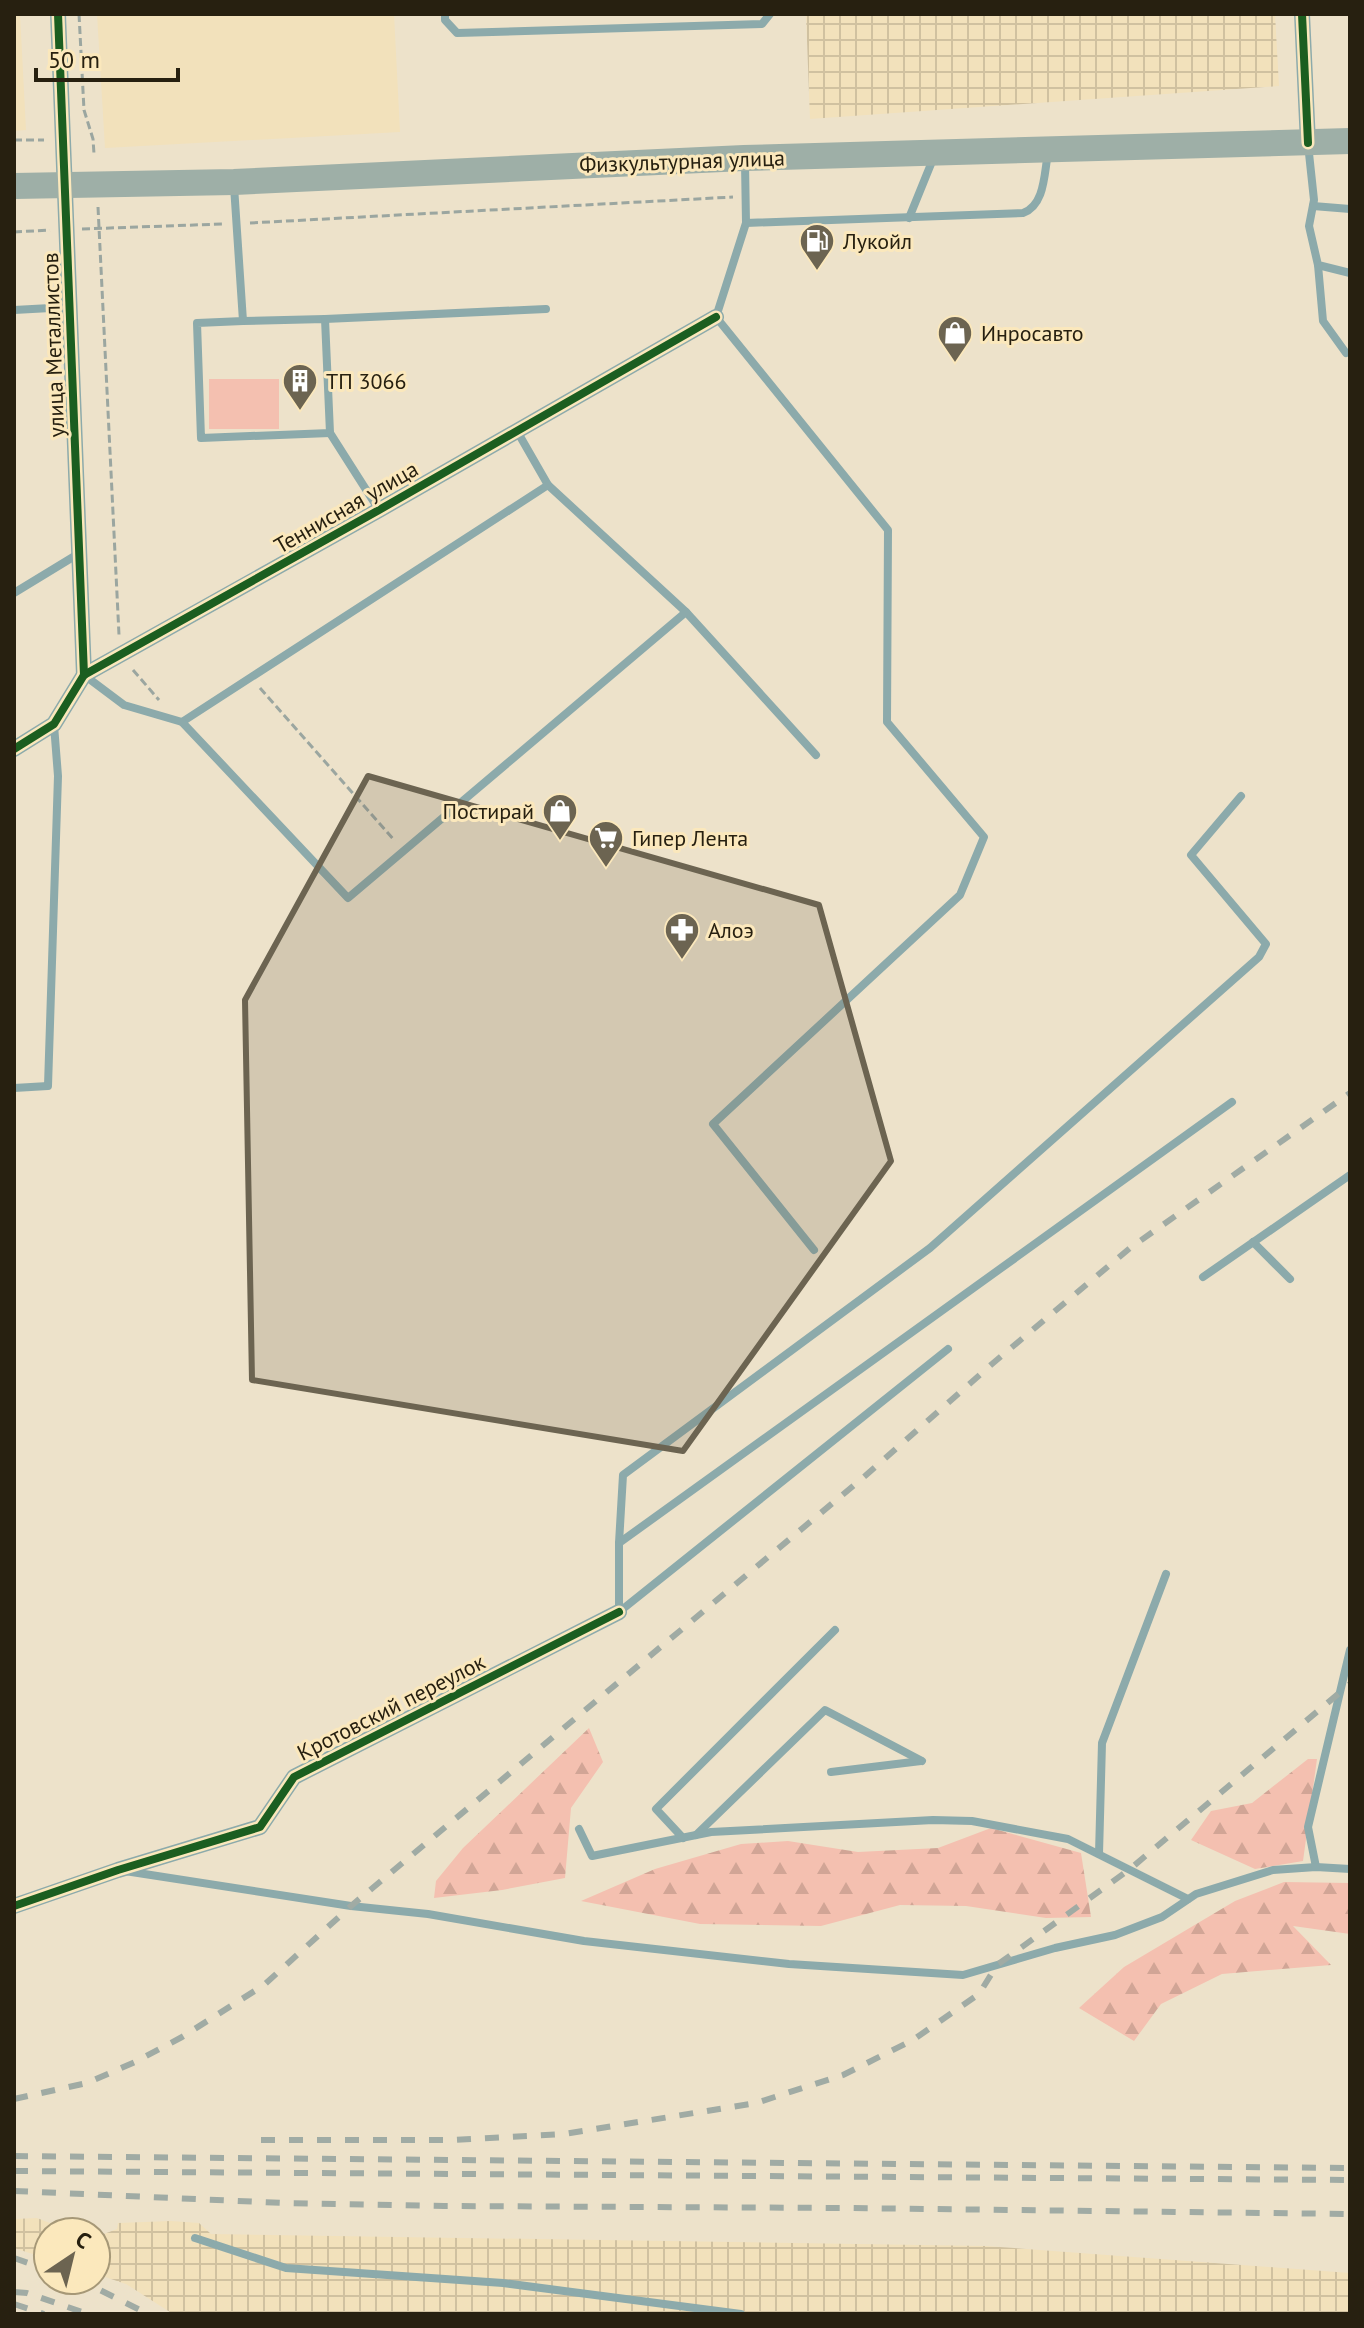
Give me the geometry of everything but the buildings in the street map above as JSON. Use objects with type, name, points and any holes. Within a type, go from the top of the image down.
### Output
[{"type":"main road","name":"Физкультурная улица","points":[[14,186],[234,182],[744,158],[1350,141]]},
{"type":"street","name":"улица Металлистов","points":[[58,14],[84,675]]},
{"type":"street","points":[[1302,14],[1308,143]]},
{"type":"street","name":"Теннисная улица","points":[[14,749],[54,724],[84,675],[716,317]]},
{"type":"street","name":"Кротовский переулок","points":[[14,1906],[118,1870],[260,1827],[294,1777],[619,1612]]},
{"type":"lane","points":[[445,14],[445,20],[457,33],[762,24],[770,14]]},
{"type":"lane","points":[[1308,143],[1313,206],[1309,226],[1318,265],[1323,321],[1346,353]]},
{"type":"lane","points":[[746,223],[1023,213],[1033,210],[1039,201],[1049,151]]},
{"type":"lane","points":[[909,218],[935,154]]},
{"type":"lane","points":[[744,158],[746,223],[716,317],[888,530],[887,722],[984,837],[960,895],[713,1124],[814,1250]]},
{"type":"lane","points":[[234,182],[243,321]]},
{"type":"lane","points":[[1313,206],[1350,209]]},
{"type":"lane","points":[[1318,265],[1350,273]]},
{"type":"lane","points":[[14,310],[69,307]]},
{"type":"lane","points":[[330,433],[201,438],[197,323],[546,309]]},
{"type":"lane","points":[[325,319],[330,433],[379,510]]},
{"type":"lane","points":[[516,430],[548,485],[686,612],[816,755]]},
{"type":"lane","points":[[182,722],[548,485]]},
{"type":"lane","points":[[14,593],[79,553]]},
{"type":"lane","points":[[84,675],[124,705],[182,722],[348,898],[686,612]]},
{"type":"lane","points":[[14,1088],[48,1086],[58,776],[54,724]]},
{"type":"lane","points":[[619,1612],[623,1475],[930,1248],[1259,957],[1266,944],[1191,855],[1241,796]]},
{"type":"lane","points":[[619,1543],[1232,1102]]},
{"type":"lane","points":[[1203,1277],[1350,1175]]},
{"type":"lane","points":[[1253,1242],[1290,1279]]},
{"type":"lane","points":[[619,1612],[948,1349]]},
{"type":"lane","points":[[1099,1854],[1102,1743],[1166,1574]]},
{"type":"lane","points":[[683,1838],[656,1809],[835,1630]]},
{"type":"lane","points":[[1316,1867],[1308,1827],[1350,1650]]},
{"type":"lane","points":[[696,1835],[825,1710],[922,1761],[831,1772]]},
{"type":"lane","points":[[579,1829],[592,1856],[711,1832],[933,1820],[972,1821],[1068,1839],[1188,1899]]},
{"type":"lane","points":[[118,1870],[351,1906],[428,1914],[584,1941],[789,1964],[963,1975],[1055,1948],[1115,1935],[1162,1917],[1196,1894],[1273,1870],[1316,1867],[1350,1869]]},
{"type":"lane","points":[[195,2238],[286,2268],[503,2283],[741,2314]]},
{"type":"path","points":[[79,14],[84,110],[94,154]]},
{"type":"path","points":[[14,140],[48,139]]},
{"type":"path","points":[[82,139],[93,139]]},
{"type":"path","points":[[14,232],[745,197]]},
{"type":"path","points":[[98,206],[120,654],[157,698],[168,704]]},
{"type":"path","points":[[251,678],[404,851]]},
{"type":"highlighted area","points":[[368,776],[819,905],[891,1161],[683,1451],[252,1380],[245,1000]]},
{"type":"shaded area","points":[[14,14],[20,14],[26,130],[14,131]]},
{"type":"shaded area","points":[[97,14],[394,14],[400,132],[105,148]]},
{"type":"shaded area","points":[[806,14],[1275,14],[1279,86],[810,119]]},
{"type":"shaded area","points":[[32,2218],[32,2254],[14,2248],[14,2219]]},
{"type":"shaded area","points":[[118,2223],[199,2223],[211,2234],[986,2246],[1350,2273],[1350,2314],[173,2314],[126,2284],[112,2279],[112,2231],[117,2229]]},
{"type":"green space","points":[[209,379],[279,379],[279,429],[209,429]]},
{"type":"green space","points":[[589,1728],[603,1762],[571,1808],[565,1878],[434,1898],[436,1881],[463,1848]]},
{"type":"green space","points":[[1308,1759],[1317,1759],[1303,1861],[1255,1869],[1191,1840],[1211,1811],[1252,1803]]},
{"type":"green space","points":[[991,1828],[1081,1853],[1091,1917],[1046,1918],[966,1906],[900,1905],[821,1926],[700,1924],[581,1901],[655,1869],[741,1844],[788,1841],[858,1852],[938,1848]]},
{"type":"green space","points":[[1284,1882],[1350,1883],[1350,1934],[1293,1926],[1331,1965],[1222,1974],[1161,2004],[1134,2041],[1079,2008],[1124,1967],[1235,1901]]},
{"type":"railway","points":[[14,2099],[87,2083],[135,2062],[182,2037],[264,1985],[351,1906],[865,1476],[1130,1248],[1350,1093]]},
{"type":"railway","points":[[261,2140],[454,2140],[564,2134],[756,2103],[843,2075],[913,2040],[979,1994],[997,1965],[1130,1869],[1350,1684]]},
{"type":"railway","points":[[14,2156],[1350,2168]]},
{"type":"railway","points":[[14,2171],[1350,2180]]},
{"type":"railway","points":[[14,2191],[284,2203],[444,2206],[1350,2214]]},
{"type":"railway","points":[[14,2258],[32,2264]]},
{"type":"railway","points":[[14,2292],[27,2293],[88,2314]]},
{"type":"railway","points":[[112,2296],[148,2314]]},
{"type":"railway","points":[[14,2304],[44,2314]]},
{"type":"cycle path","points":[[58,14],[84,675]]},
{"type":"cycle path","points":[[1302,14],[1308,143]]},
{"type":"cycle path","points":[[14,749],[54,724],[84,675],[716,317]]},
{"type":"cycle path","points":[[14,1906],[118,1870],[260,1827],[294,1777],[619,1612]]},
{"type":"place","name":"Лукойл","points":[[817,272]]},
{"type":"place","name":"Инросавто","points":[[955,364]]},
{"type":"place","name":"ТП 3066","points":[[300,412]]},
{"type":"place","name":"Постирай","points":[[560,842]]},
{"type":"place","name":"Гипер Лента","points":[[606,869]]},
{"type":"place","name":"Алоэ","points":[[682,961]]}]
